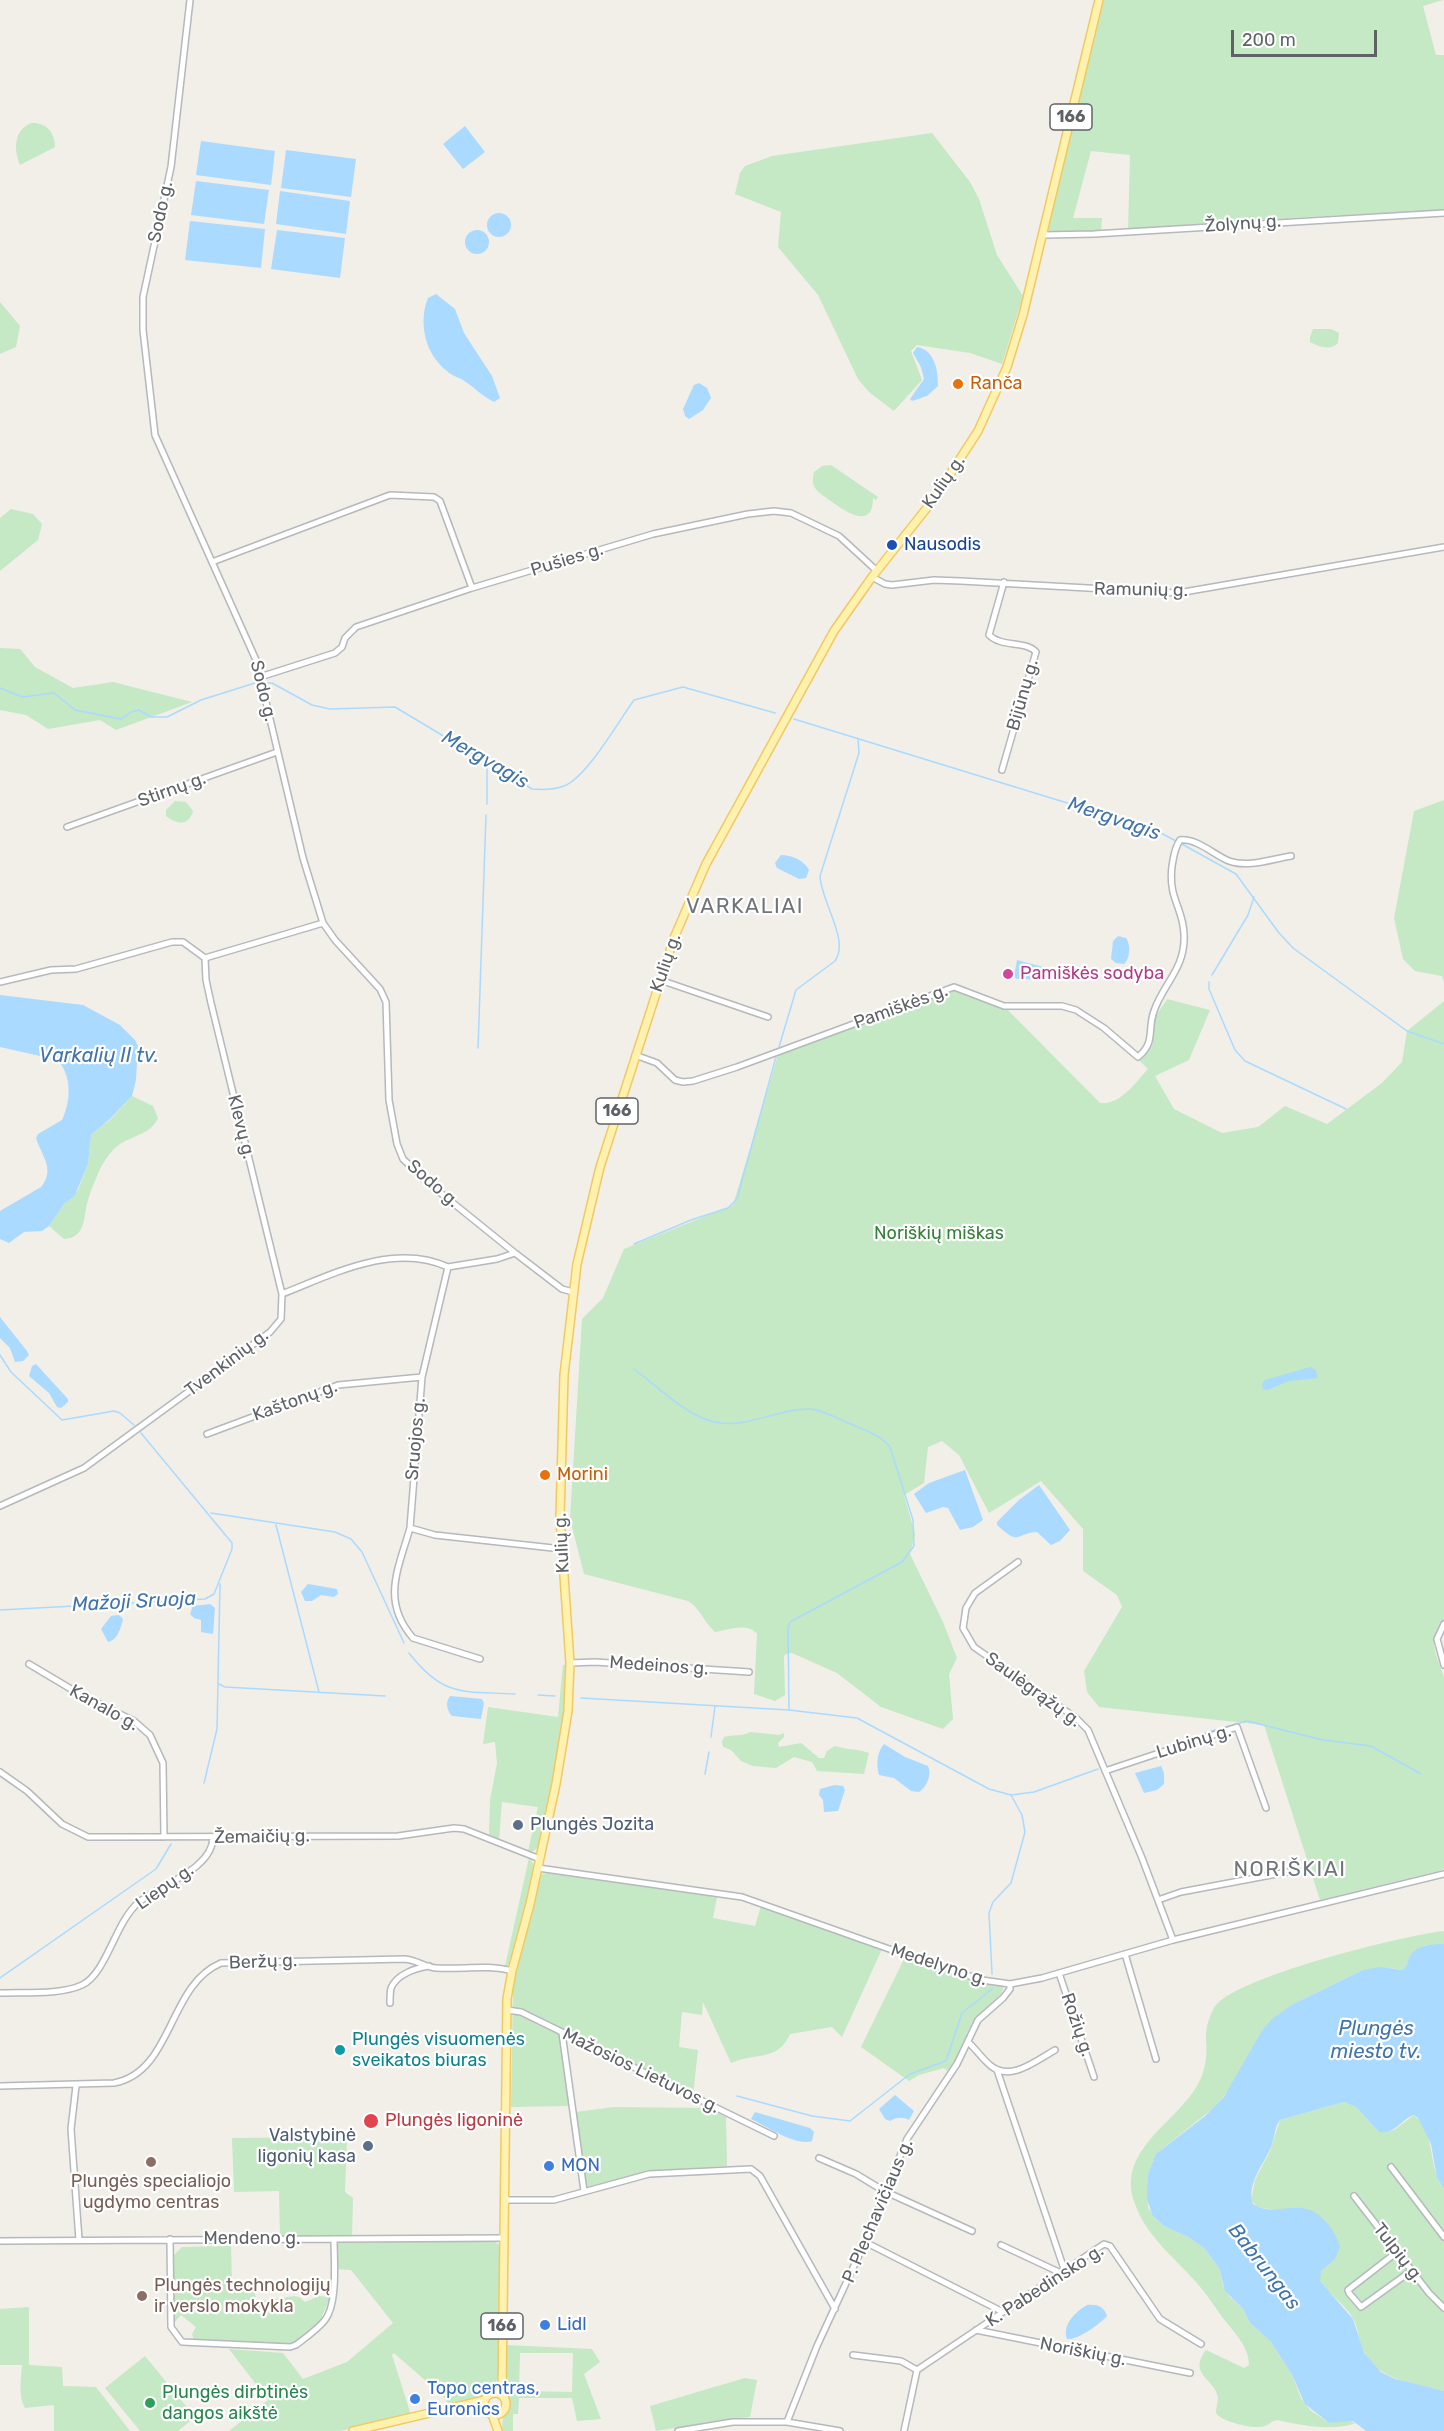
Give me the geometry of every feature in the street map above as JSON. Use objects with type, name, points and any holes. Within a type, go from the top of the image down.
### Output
[{"type":"main road","name":"Kulių g.","points":[[507,2010],[512,1971],[538,1868],[564,1748],[570,1662],[562,1549],[561,1418],[564,1366],[573,1292],[600,1167],[681,921],[719,839],[829,640],[874,574],[964,455],[991,405],[1014,346],[1099,0]]},
{"type":"main road","name":"166","points":[[501,2414],[507,2404],[502,2395],[501,2372],[507,2010]]},
{"type":"main road","name":"166","points":[[494,2393],[501,2372]]},
{"type":"main road","points":[[353,2431],[466,2406],[485,2404],[494,2393],[502,2395]]},
{"type":"main road","points":[[485,2404],[499,2431]]},
{"type":"main road","points":[[492,2414],[501,2414],[499,2431]]},
{"type":"street","name":"Sodo g.","points":[[190,0],[171,167],[142,297],[143,330],[155,435],[252,649],[303,858],[323,923],[334,940],[380,989],[386,1002],[389,1100],[399,1153],[407,1164],[427,1182],[515,1253],[562,1289],[573,1292]]},
{"type":"street","name":"Žolynų g.","points":[[1043,235],[1444,213]]},
{"type":"street","points":[[212,562],[390,495],[434,496],[440,501],[472,588]]},
{"type":"street","name":"Pušies g.","points":[[260,677],[335,653],[356,627],[472,588],[663,531],[748,514],[774,511],[791,513],[839,536],[874,574]]},
{"type":"street","name":"Ramunių g.","points":[[874,574],[885,584],[892,585],[934,580],[1178,593],[1197,592],[1230,584],[1444,547]]},
{"type":"street","name":"Bijūnų g.","points":[[1002,770],[1036,652],[1032,648],[1001,642],[989,635],[1004,582]]},
{"type":"street","name":"Stirnų g.","points":[[67,827],[277,752]]},
{"type":"street","name":"Pamiškės g.","points":[[635,1055],[657,1063],[675,1080],[693,1081],[954,987],[1004,1006],[1062,1006],[1076,1010],[1104,1028],[1138,1057],[1149,1046],[1155,1007],[1172,980],[1184,946],[1183,923],[1170,883],[1175,848],[1180,840],[1191,841],[1230,862],[1269,861],[1291,856]]},
{"type":"street","points":[[0,982],[51,970],[76,969],[172,942],[183,942],[205,958],[323,923]]},
{"type":"street","name":"Klevų g.","points":[[205,958],[206,980],[211,1003],[282,1294]]},
{"type":"street","points":[[660,980],[768,1017]]},
{"type":"street","points":[[282,1294],[375,1260],[427,1259],[448,1267],[497,1259],[515,1253]]},
{"type":"street","name":"Sruojos g.","points":[[448,1267],[422,1377],[410,1528],[393,1601],[413,1638],[480,1659]]},
{"type":"street","name":"Tvenkinių g.","points":[[0,1506],[84,1468],[270,1332],[281,1319],[282,1294]]},
{"type":"street","name":"Kaštonų g.","points":[[207,1434],[338,1385],[422,1377]]},
{"type":"street","points":[[410,1528],[435,1535],[562,1549]]},
{"type":"street","name":"Saulėgrąžų g.","points":[[1018,1563],[975,1593],[966,1608],[963,1628],[974,1647],[1076,1718],[1088,1730],[1173,1940]]},
{"type":"street","points":[[1444,1624],[1437,1640],[1444,1665]]},
{"type":"street","name":"Medeinos g.","points":[[570,1662],[749,1672]]},
{"type":"street","name":"Kanalo g.","points":[[29,1664],[76,1692],[134,1721],[150,1735],[163,1763],[164,1837]]},
{"type":"street","name":"Lubinų g.","points":[[1105,1771],[1237,1726],[1266,1808]]},
{"type":"street","name":"Žemaičių g.","points":[[0,1772],[27,1791],[62,1824],[88,1837],[398,1836],[454,1828],[464,1829],[540,1859]]},
{"type":"street","name":"Liepų g.","points":[[0,1993],[70,1990],[85,1984],[95,1975],[124,1918],[131,1910],[148,1895],[200,1862],[209,1851],[213,1838]]},
{"type":"street","name":"Medelyno g.","points":[[538,1868],[742,1897],[982,1980],[1010,1984],[1059,1973],[1173,1940],[1444,1874]]},
{"type":"street","points":[[1158,1900],[1181,1892],[1287,1872]]},
{"type":"street","points":[[1125,1954],[1156,2059]]},
{"type":"street","name":"Beržų g.","points":[[0,2086],[76,2086],[124,2082],[140,2073],[151,2061],[175,2015],[199,1977],[209,1968],[221,1963],[405,1959],[429,1966],[495,1968],[512,1971]]},
{"type":"street","points":[[390,2003],[391,1987],[399,1978],[415,1968],[429,1966]]},
{"type":"street","name":"Rožių g.","points":[[1059,1973],[1094,2077]]},
{"type":"street","name":"P. Plechavičiaus g.","points":[[787,2422],[817,2346],[865,2242],[907,2139],[957,2064],[978,2020],[1003,1998],[1010,1989],[1010,1984]]},
{"type":"street","name":"Mažosios Lietuvos g.","points":[[507,2010],[521,2012],[774,2136]]},
{"type":"street","points":[[562,2033],[584,2191]]},
{"type":"street","points":[[968,2042],[1003,2072],[1016,2071],[1055,2050]]},
{"type":"street","points":[[998,2070],[1064,2273]]},
{"type":"street","points":[[76,2086],[71,2129],[79,2240]]},
{"type":"street","points":[[819,2158],[972,2231]]},
{"type":"street","points":[[1391,2167],[1444,2237]]},
{"type":"street","points":[[504,2200],[554,2200],[649,2174],[751,2169],[756,2171],[835,2309]]},
{"type":"street","name":"Tulpių g.","points":[[1354,2196],[1444,2308]]},
{"type":"street","name":"Mendeno g.","points":[[0,2241],[504,2238]]},
{"type":"street","points":[[170,2240],[171,2327],[182,2342],[290,2347],[296,2345],[324,2322],[329,2313],[333,2296],[334,2239]]},
{"type":"street","points":[[865,2242],[915,2269],[980,2298],[1003,2312]]},
{"type":"street","name":"K. Pabedinsko g.","points":[[917,2370],[1107,2244],[1133,2276],[1160,2319],[1201,2344]]},
{"type":"street","points":[[1001,2245],[1064,2273]]},
{"type":"street","points":[[1398,2252],[1348,2290],[1348,2293],[1361,2307],[1412,2271]]},
{"type":"street","name":"Noriškių g.","points":[[976,2330],[1190,2373]]},
{"type":"street","points":[[853,2355],[901,2361],[917,2370],[904,2431]]},
{"type":"street","points":[[678,2431],[733,2422],[787,2422],[840,2431]]},
{"type":"green space","points":[[1104,0],[1443,0],[1423,6],[1436,55],[1444,55],[1444,210],[1128,230],[1130,155],[1091,151],[1073,218],[1102,218],[1101,232],[1049,233],[1048,227]]},
{"type":"green space","points":[[31,123],[41,124],[49,129],[55,147],[20,165],[16,147],[18,136],[25,126]]},
{"type":"green space","points":[[932,133],[970,182],[979,199],[997,255],[1023,296],[1002,364],[970,353],[917,345],[911,351],[922,380],[894,411],[869,392],[858,379],[818,295],[778,247],[781,212],[735,194],[740,173],[745,166],[772,156]]},
{"type":"green space","points":[[0,302],[20,326],[16,347],[0,354]]},
{"type":"green space","points":[[1313,329],[1331,329],[1339,333],[1338,343],[1328,348],[1310,342]]},
{"type":"green space","points":[[831,465],[878,497],[876,500],[873,498],[872,508],[868,514],[857,516],[844,510],[815,488],[814,472],[822,466]]},
{"type":"green space","points":[[11,509],[33,514],[42,524],[38,540],[0,571],[0,518]]},
{"type":"green space","points":[[0,648],[20,649],[35,667],[73,688],[113,682],[192,702],[116,730],[100,720],[48,729],[26,715],[0,710]]},
{"type":"green space","points":[[1444,800],[1444,983],[1442,976],[1415,971],[1403,959],[1394,918],[1414,811]]},
{"type":"green space","points":[[175,801],[186,802],[193,811],[186,822],[174,821],[166,816],[166,810]]},
{"type":"green space","name":"Noriškių miškas","points":[[956,989],[1005,1007],[1100,1103],[1108,1103],[1121,1097],[1148,1069],[1139,1060],[1152,1045],[1154,1021],[1167,999],[1210,1010],[1189,1060],[1155,1076],[1174,1109],[1222,1133],[1258,1127],[1285,1106],[1327,1124],[1382,1083],[1402,1062],[1407,1031],[1444,1001],[1444,1620],[1435,1634],[1434,1641],[1436,1655],[1444,1677],[1444,1869],[1320,1900],[1264,1725],[1099,1707],[1087,1692],[1084,1671],[1122,1607],[1117,1595],[1083,1571],[1083,1529],[1041,1481],[989,1513],[959,1455],[942,1441],[928,1447],[924,1483],[904,1495],[915,1534],[910,1554],[943,1622],[957,1658],[949,1674],[953,1719],[943,1729],[881,1707],[837,1673],[792,1653],[784,1656],[785,1695],[775,1701],[754,1694],[757,1634],[753,1630],[738,1628],[715,1632],[688,1601],[584,1574],[570,1519],[582,1319],[603,1298],[624,1249],[733,1205],[778,1055]]},
{"type":"green space","points":[[132,1096],[153,1106],[158,1118],[151,1128],[120,1144],[109,1155],[92,1188],[83,1225],[77,1235],[64,1239],[49,1226],[64,1204],[78,1190],[88,1164],[91,1135],[111,1119]]},
{"type":"green space","points":[[563,1664],[567,1667],[566,1690],[558,1758],[539,1847],[532,1852],[528,1851],[538,1807],[502,1802],[499,1840],[489,1836],[490,1800],[497,1763],[495,1742],[483,1744],[488,1707],[558,1717]]},
{"type":"green space","points":[[750,1732],[779,1735],[784,1733],[784,1737],[778,1743],[779,1747],[801,1743],[819,1758],[824,1758],[827,1751],[835,1746],[869,1753],[864,1774],[817,1771],[812,1762],[794,1757],[776,1768],[753,1766],[741,1761],[731,1750],[723,1747],[724,1737]]},
{"type":"green space","points":[[529,1858],[535,1866],[528,1904],[513,1955],[508,1966],[505,1966]]},
{"type":"green space","points":[[542,1874],[717,1897],[713,1918],[755,1926],[761,1906],[882,1949],[842,2037],[832,2027],[790,2034],[785,2043],[772,2053],[731,2063],[703,2002],[702,2015],[682,2012],[679,2047],[698,2050],[693,2095],[560,2030],[571,2106],[511,2107],[513,1987],[539,1880]]},
{"type":"green space","points":[[1444,1931],[1444,1944],[1425,1945],[1410,1956],[1404,1970],[1389,1968],[1363,1970],[1293,2004],[1261,2032],[1232,2086],[1216,2106],[1162,2149],[1153,2161],[1148,2207],[1152,2215],[1164,2226],[1188,2237],[1204,2248],[1219,2268],[1223,2286],[1229,2296],[1243,2309],[1250,2323],[1271,2342],[1292,2375],[1301,2398],[1310,2410],[1329,2423],[1348,2420],[1356,2423],[1328,2427],[1278,2420],[1265,2426],[1254,2427],[1224,2419],[1216,2413],[1218,2398],[1213,2386],[1201,2371],[1201,2358],[1206,2350],[1244,2368],[1249,2365],[1247,2353],[1238,2336],[1204,2291],[1161,2246],[1140,2216],[1131,2188],[1132,2173],[1137,2159],[1144,2147],[1186,2101],[1198,2084],[1205,2065],[1207,2025],[1214,2008],[1227,1996],[1251,1984],[1320,1960],[1394,1940]]},
{"type":"green space","points":[[905,1957],[976,1980],[1004,1986],[1001,1994],[973,2021],[949,2072],[944,2068],[919,2075],[909,2081],[861,2047]]},
{"type":"green space","points":[[1344,2102],[1356,2107],[1379,2132],[1394,2130],[1414,2115],[1426,2132],[1435,2171],[1444,2189],[1444,2391],[1399,2380],[1378,2369],[1361,2347],[1356,2324],[1351,2315],[1320,2281],[1321,2271],[1335,2259],[1274,2210],[1257,2207],[1251,2200],[1255,2180],[1270,2151],[1280,2120]]},
{"type":"green space","points":[[614,2107],[708,2108],[726,2117],[727,2166],[650,2171],[587,2187],[576,2112]]},
{"type":"green space","points":[[347,2137],[345,2192],[353,2198],[352,2236],[280,2236],[279,2191],[234,2192],[232,2138]]},
{"type":"green space","points":[[494,2240],[500,2246],[499,2373],[492,2389],[487,2394],[450,2406],[444,2397],[394,2353],[392,2355],[411,2415],[340,2431],[229,2431],[268,2400],[229,2349],[283,2353],[303,2379],[347,2362],[393,2323],[351,2270],[335,2269],[336,2243]]},
{"type":"green space","points":[[231,2246],[232,2283],[254,2283],[256,2302],[294,2296],[305,2302],[319,2296],[330,2297],[320,2321],[293,2345],[194,2340],[192,2334],[196,2327],[181,2315],[174,2323],[173,2256],[182,2247]]},
{"type":"green space","points":[[29,2307],[29,2365],[62,2367],[63,2386],[96,2387],[130,2431],[54,2431],[54,2405],[25,2408],[21,2393],[22,2365],[0,2365],[0,2309]]},
{"type":"green space","points":[[505,2345],[592,2349],[600,2362],[584,2374],[601,2419],[577,2421],[572,2398],[519,2398],[518,2414],[513,2414],[513,2431],[502,2431],[503,2417],[510,2405],[503,2390]],"holes":[[[520,2353],[573,2353],[572,2392],[519,2391]]]},
{"type":"green space","name":"Plungės dirbtinės dangos aikštė","points":[[145,2356],[195,2417],[178,2431],[140,2431],[105,2388]]},
{"type":"green space","points":[[745,2378],[757,2380],[750,2417],[656,2431],[650,2406]]},
{"type":"water","points":[[465,126],[485,152],[463,169],[443,144]]},
{"type":"water","points":[[201,141],[275,151],[271,185],[196,175]]},
{"type":"water","points":[[286,150],[356,159],[351,197],[281,188]]},
{"type":"water","points":[[196,181],[269,190],[264,224],[191,215]]},
{"type":"water","points":[[280,191],[350,201],[346,234],[276,224]]},
{"type":"water","points":[[499,213],[507,217],[511,225],[507,233],[499,237],[491,233],[487,225],[491,217]]},
{"type":"water","points":[[190,221],[265,229],[261,268],[185,260]]},
{"type":"water","points":[[277,230],[345,238],[340,278],[271,269]]},
{"type":"water","points":[[477,230],[485,234],[489,242],[485,250],[477,254],[469,250],[465,242],[469,234]]},
{"type":"water","points":[[436,294],[455,309],[464,333],[492,376],[500,398],[494,402],[449,373],[433,356],[426,338],[424,318],[428,298]]},
{"type":"water","points":[[917,347],[932,356],[938,386],[927,396],[912,401],[910,399],[924,379],[921,367],[913,353]]},
{"type":"water","points":[[699,383],[707,388],[711,398],[703,410],[689,419],[685,416],[683,409],[694,385]]},
{"type":"water","points":[[781,855],[793,857],[804,863],[809,870],[806,878],[799,879],[777,868],[775,863]]},
{"type":"water","points":[[1118,936],[1126,938],[1129,944],[1129,955],[1124,964],[1116,963],[1111,959],[1113,941]]},
{"type":"water","points":[[1017,960],[1051,969],[1052,976],[1039,980],[1016,979],[1014,976]]},
{"type":"water","name":"Varkalių II tv.","points":[[0,995],[83,1005],[120,1025],[138,1046],[136,1080],[132,1096],[91,1135],[88,1164],[75,1195],[64,1204],[49,1226],[42,1231],[24,1232],[9,1243],[0,1239],[0,1211],[41,1187],[45,1180],[46,1162],[36,1138],[38,1134],[62,1120],[69,1089],[66,1074],[58,1060],[0,1047]]},
{"type":"water","points":[[0,1317],[27,1351],[29,1355],[23,1361],[15,1362],[10,1348],[0,1338]]},
{"type":"water","points":[[36,1364],[68,1399],[68,1402],[61,1408],[57,1407],[49,1393],[29,1376],[32,1366]]},
{"type":"water","points":[[1310,1367],[1316,1370],[1318,1378],[1289,1381],[1267,1390],[1263,1389],[1262,1384],[1265,1380]]},
{"type":"water","points":[[965,1470],[983,1520],[973,1527],[960,1530],[948,1508],[943,1507],[926,1513],[914,1494],[929,1483]]},
{"type":"water","points":[[1039,1485],[1070,1530],[1060,1541],[1051,1545],[1037,1532],[1014,1537],[997,1525],[997,1522],[1019,1500]]},
{"type":"water","points":[[308,1584],[337,1589],[338,1594],[334,1597],[321,1595],[312,1601],[305,1601],[301,1592]]},
{"type":"water","points":[[210,1604],[215,1608],[213,1634],[201,1632],[201,1620],[190,1614],[193,1606]]},
{"type":"water","points":[[119,1615],[123,1619],[120,1629],[117,1636],[108,1642],[101,1629],[111,1616]]},
{"type":"water","points":[[450,1696],[482,1699],[484,1703],[481,1719],[452,1716],[447,1706]]},
{"type":"water","points":[[884,1744],[905,1757],[928,1766],[928,1780],[919,1792],[911,1791],[894,1778],[879,1775],[878,1758]]},
{"type":"water","points":[[1161,1766],[1164,1773],[1164,1784],[1157,1790],[1144,1793],[1135,1773]]},
{"type":"water","points":[[835,1785],[843,1786],[845,1790],[838,1811],[824,1812],[823,1800],[819,1795],[820,1789]]},
{"type":"water","name":"Plungės miesto tv.","points":[[1444,1944],[1444,2189],[1437,2178],[1431,2144],[1418,2118],[1414,2115],[1390,2131],[1379,2132],[1356,2107],[1344,2102],[1280,2120],[1271,2147],[1252,2189],[1253,2204],[1270,2209],[1305,2209],[1322,2218],[1335,2234],[1340,2246],[1335,2259],[1321,2271],[1320,2281],[1353,2319],[1364,2353],[1381,2372],[1395,2379],[1444,2391],[1444,2431],[1366,2431],[1353,2421],[1329,2423],[1305,2404],[1292,2375],[1271,2342],[1250,2323],[1243,2309],[1225,2291],[1219,2268],[1204,2248],[1188,2237],[1164,2226],[1152,2215],[1147,2198],[1148,2175],[1156,2154],[1205,2116],[1224,2097],[1261,2032],[1272,2019],[1293,2004],[1363,1970],[1380,1967],[1403,1970],[1410,1956],[1417,1949]]},
{"type":"water","points":[[895,2095],[914,2111],[909,2120],[900,2118],[890,2121],[885,2119],[879,2109]]},
{"type":"water","points":[[755,2112],[810,2128],[814,2132],[812,2141],[790,2139],[773,2131],[751,2119]]},
{"type":"water","points":[[1087,2305],[1100,2306],[1107,2316],[1088,2331],[1067,2339],[1068,2324],[1078,2311]]},
{"type":"waterway","name":"Mergvagis","points":[[0,688],[22,697],[54,693],[75,710],[121,719],[139,710],[151,717],[167,717],[201,700],[255,683]]},
{"type":"waterway","name":"Mergvagis","points":[[267,683],[272,683],[312,705],[330,709],[395,707],[532,789],[556,788],[573,781],[592,761],[634,700],[683,687],[775,713]]},
{"type":"waterway","name":"Mergvagis","points":[[794,719],[1155,830],[1176,841]]},
{"type":"waterway","points":[[779,1047],[796,990],[835,961],[839,952],[837,932],[820,876],[859,753],[858,739]]},
{"type":"waterway","points":[[487,763],[487,804]]},
{"type":"waterway","points":[[478,1048],[486,815]]},
{"type":"waterway","name":"Mergvagis","points":[[1180,843],[1236,874],[1279,933],[1293,948],[1407,1031],[1444,1044]]},
{"type":"waterway","points":[[1212,975],[1248,915],[1254,897]]},
{"type":"waterway","points":[[1209,982],[1209,989],[1235,1050],[1245,1061],[1346,1109]]},
{"type":"waterway","points":[[634,1244],[691,1220],[728,1208],[737,1199],[776,1057]]},
{"type":"waterway","name":"Mažoji Sruoja","points":[[0,1355],[11,1372],[62,1420],[114,1411],[120,1413],[134,1425]]},
{"type":"waterway","points":[[634,1369],[683,1407],[704,1419],[714,1422],[738,1423],[785,1412],[813,1409],[872,1433],[890,1447],[913,1520],[914,1546],[902,1562],[790,1622],[788,1628],[789,1710]]},
{"type":"waterway","name":"Mažoji Sruoja","points":[[0,1610],[205,1599],[214,1594],[232,1549],[232,1543],[141,1433]]},
{"type":"waterway","points":[[211,1513],[335,1532],[351,1539],[362,1552],[404,1643]]},
{"type":"waterway","points":[[276,1525],[319,1692]]},
{"type":"waterway","points":[[204,1783],[217,1729],[220,1584]]},
{"type":"waterway","points":[[409,1653],[421,1668],[444,1685],[468,1692],[515,1694]]},
{"type":"waterway","points":[[219,1684],[225,1687],[385,1696]]},
{"type":"waterway","points":[[538,1695],[555,1696]]},
{"type":"waterway","points":[[581,1698],[789,1710],[857,1718],[989,1789],[1011,1795],[1022,1815],[1025,1832],[1011,1883],[993,1902],[989,1913],[992,1974]]},
{"type":"waterway","points":[[711,1737],[715,1706]]},
{"type":"waterway","points":[[1205,1733],[1247,1721],[1323,1740],[1371,1746],[1421,1774]]},
{"type":"waterway","points":[[705,1774],[709,1752]]},
{"type":"waterway","points":[[1011,1795],[1034,1792],[1098,1769]]},
{"type":"waterway","points":[[0,1978],[156,1869],[171,1844]]},
{"type":"waterway","points":[[737,2096],[812,2116],[850,2121],[910,2074],[946,2061],[962,2013],[992,1989]]},
{"type":"place","name":"Ranča","points":[[958,384]]},
{"type":"place","name":"Nausodis","points":[[892,545]]},
{"type":"place","name":"Pamiškės sodyba","points":[[1008,974]]},
{"type":"place","name":"Morini","points":[[545,1475]]},
{"type":"place","name":"Plungės Jozita","points":[[518,1825]]},
{"type":"place","name":"Plungės visuomenės sveikatos biuras","points":[[340,2050]]},
{"type":"place","name":"Plungės ligoninė","points":[[371,2121]]},
{"type":"place","name":"Valstybinė ligonių kasa","points":[[368,2146]]},
{"type":"place","name":"Plungės specialiojo ugdymo centras","points":[[151,2162]]},
{"type":"place","name":"MON","points":[[549,2166]]},
{"type":"place","name":"Plungės technologijų ir verslo mokykla","points":[[142,2296]]},
{"type":"place","name":"Lidl","points":[[545,2325]]},
{"type":"place","name":"Topo centras, Euronics","points":[[415,2399]]},
{"type":"place","name":"Plungės dirbtinės dangos aikštė","points":[[150,2403]]},
{"type":"district","name":"VARKALIAI","points":[[745,907]]},
{"type":"district","name":"NORIŠKIAI","points":[[1290,1870]]},
{"type":"water label","name":"Babrungas","points":[[1264,2267]]}]
